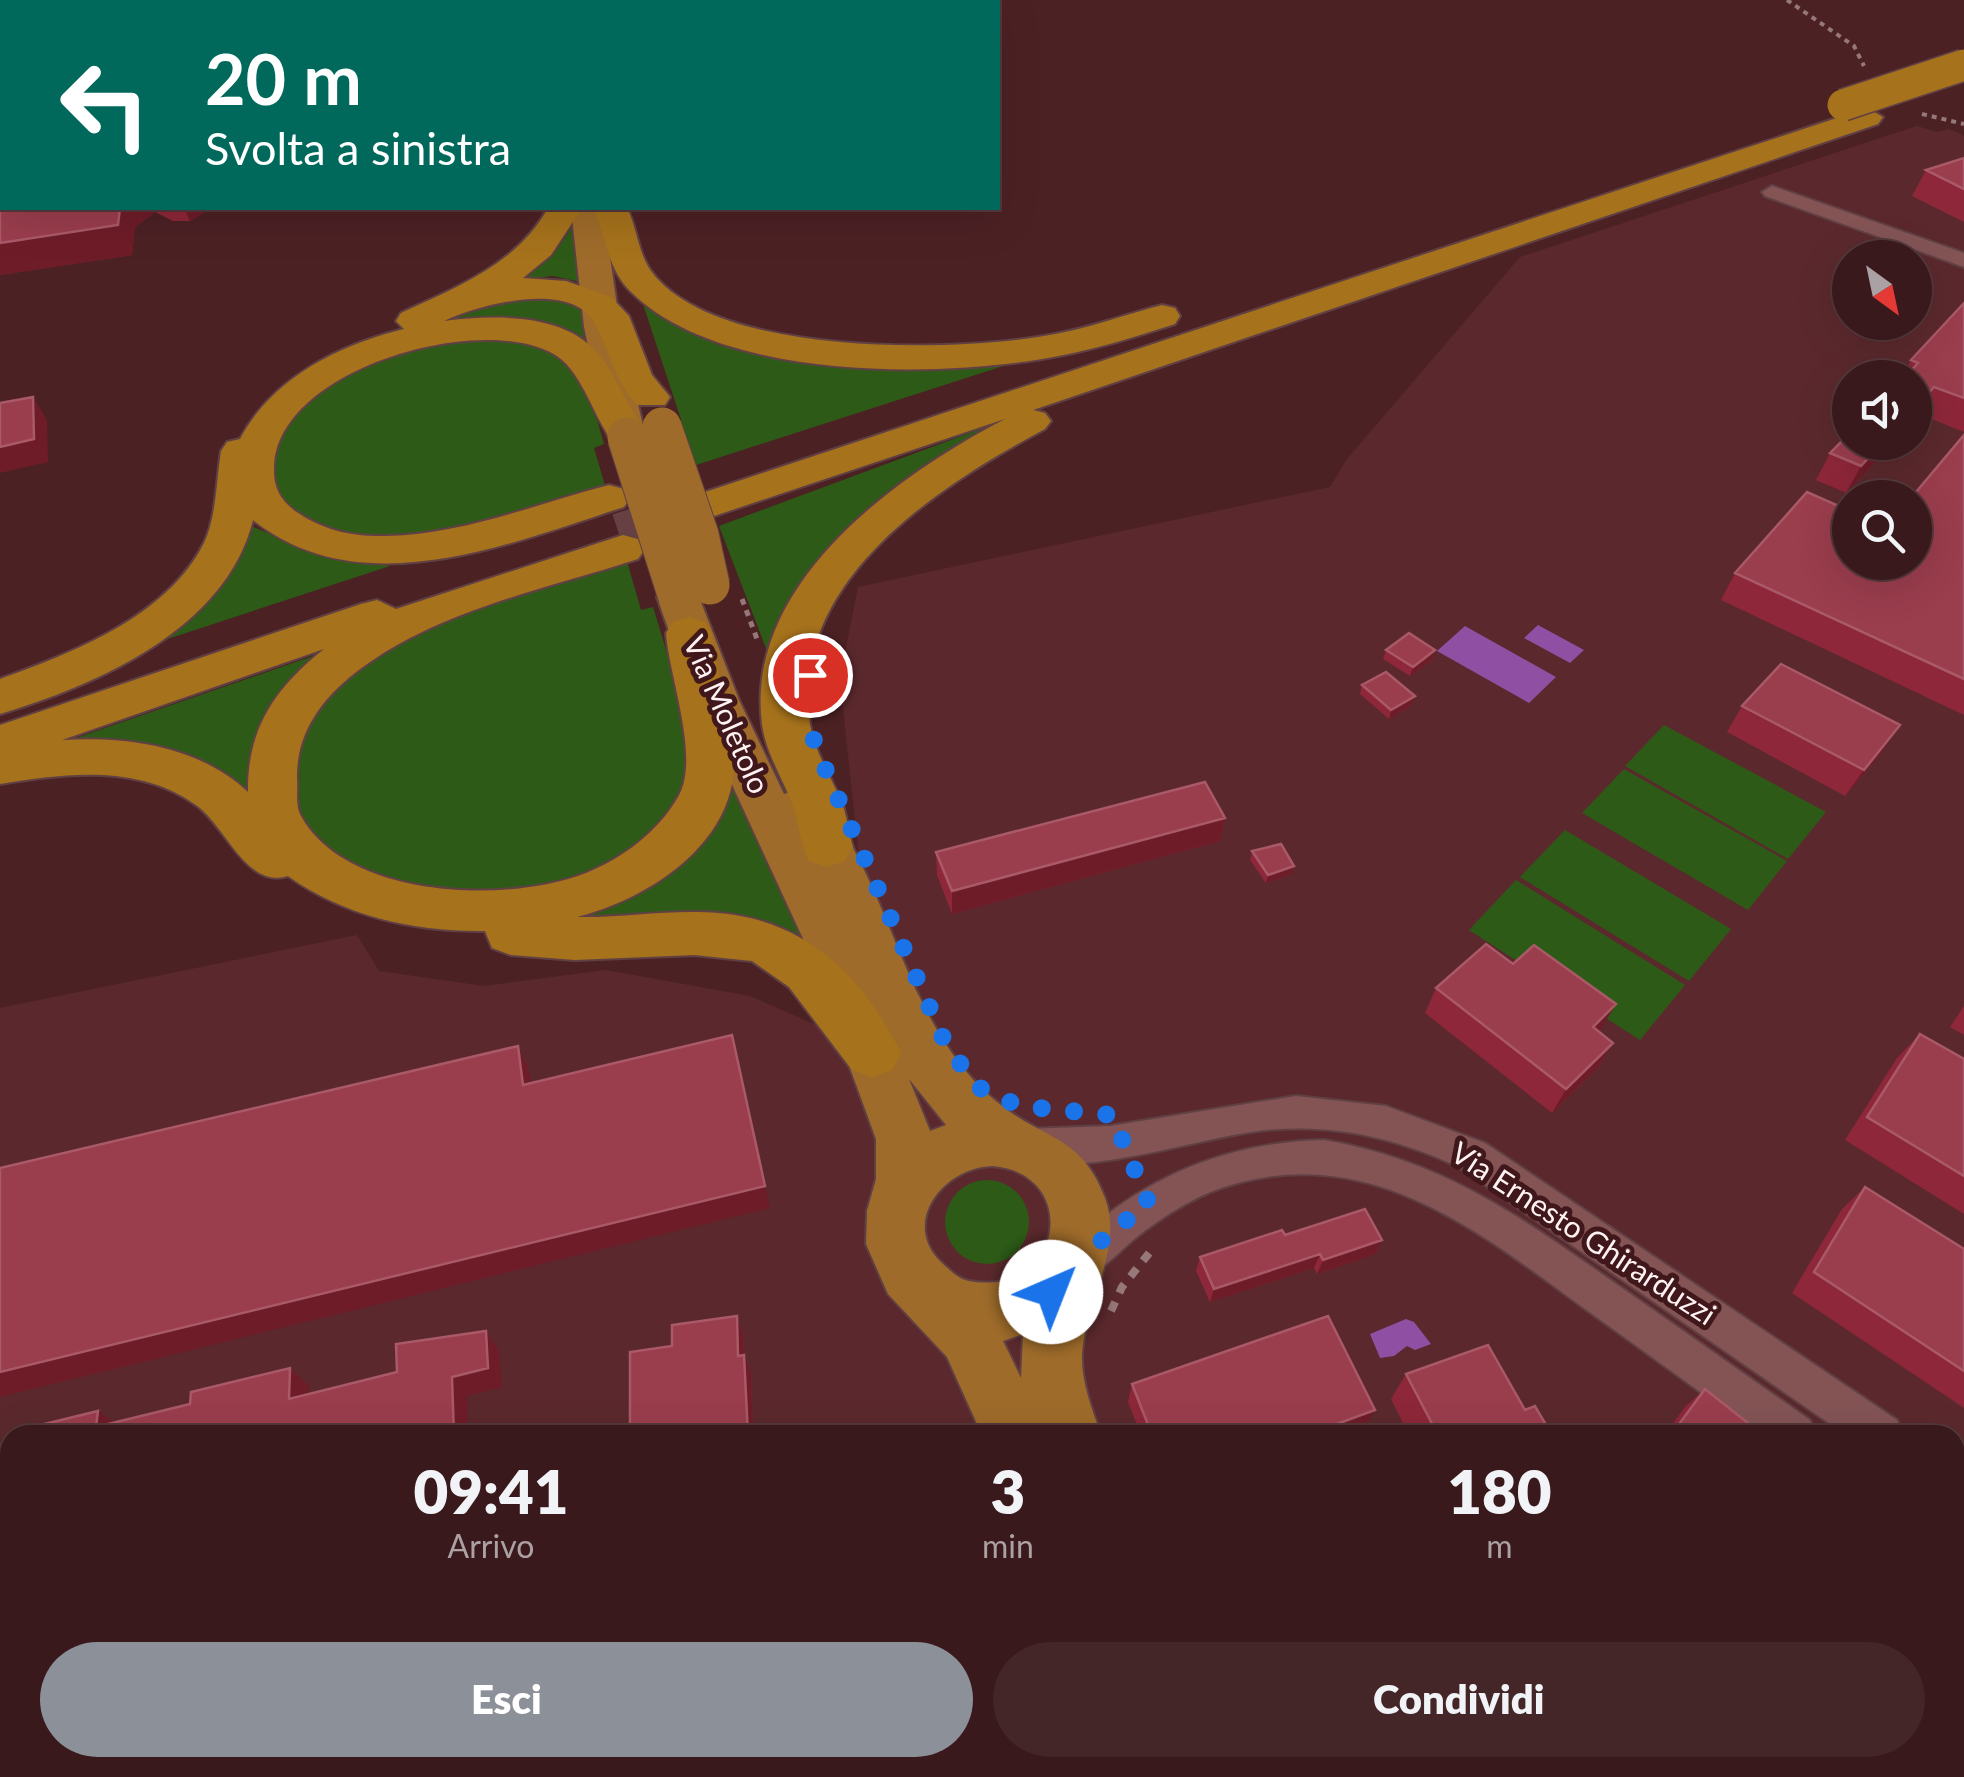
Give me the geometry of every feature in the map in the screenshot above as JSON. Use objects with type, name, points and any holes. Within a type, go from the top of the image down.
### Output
[{"type":"highway","points":[[801,461],[1437,261],[1855,111],[1964,66]]},
{"type":"highway","points":[[706,493],[1309,280],[1855,111],[1964,84]]},
{"type":"highway","points":[[0,697],[104,654],[170,608],[205,574],[226,542],[243,445],[266,408],[321,370],[522,262],[549,236],[564,210]]},
{"type":"highway","points":[[607,210],[628,264],[645,287],[662,299],[737,334],[836,353],[927,357],[1042,348],[1219,298],[1309,280]]},
{"type":"highway","points":[[827,846],[819,810],[786,725],[789,671],[807,613],[842,560],[897,507],[970,456],[1082,398],[1363,299],[1437,261]]},
{"type":"highway","points":[[442,307],[478,294],[516,289],[558,292],[598,305],[611,316],[634,378],[641,423],[610,414],[591,368],[569,347],[519,329],[456,328],[388,345],[309,387],[269,422],[254,464],[258,497],[283,524],[319,540],[366,549],[404,549],[476,537],[616,523]]},
{"type":"highway","points":[[616,523],[406,623],[337,663],[296,707],[275,743],[267,800],[283,839],[312,868],[333,882],[400,902],[506,912],[574,902],[613,888],[646,867],[677,839],[699,809],[707,789],[711,756],[692,680],[704,601]]},
{"type":"highway","points":[[0,714],[616,523]]},
{"type":"highway","points":[[0,743],[616,523]]},
{"type":"highway","points":[[0,766],[92,757],[172,770],[224,799],[300,882],[365,912],[532,935],[594,938],[707,934],[758,941],[785,952],[808,970],[872,1053]]},
{"type":"main road","points":[[587,210],[598,305]]},
{"type":"main road","name":"Via Moletolo","points":[[606,210],[614,280],[641,423],[704,601],[738,748],[859,1002],[872,1053],[906,1134],[908,1169],[896,1233],[903,1261],[969,1336],[1010,1425]]},
{"type":"main road","name":"Via Moletolo","points":[[704,601],[800,811],[827,846],[930,1067],[975,1120],[1054,1166],[1078,1200],[1082,1242],[1053,1330],[1051,1356],[1052,1380],[1067,1425]]},
{"type":"main road","points":[[899,1204],[921,1168],[945,1151],[987,1141],[1016,1144]]},
{"type":"main road","points":[[932,1296],[976,1313],[1008,1312],[1038,1301],[1071,1270]]},
{"type":"street","points":[[1772,192],[1964,260]]},
{"type":"street","name":"Via Ernesto Ghirarduzzi","points":[[1016,1144],[1122,1141],[1258,1114],[1298,1112],[1398,1124],[1472,1155],[1867,1425]]},
{"type":"street","name":"Via Ernesto Ghirarduzzi","points":[[1071,1270],[1149,1204],[1232,1166],[1298,1155],[1369,1161],[1441,1188],[1487,1216],[1780,1425]]},
{"type":"path","points":[[704,601],[767,666],[789,671]]},
{"type":"path","points":[[1104,1326],[1122,1286],[1163,1236],[1149,1204]]},
{"type":"shaded area","points":[[1917,126],[1937,132],[1949,129],[1964,136],[1964,1425],[0,1425],[0,1008],[357,935],[379,971],[484,986],[606,970],[750,996],[837,1034],[860,868],[840,678],[858,587],[1330,487],[1347,459],[1520,257]]},
{"type":"shaded area","points":[[1538,625],[1584,650],[1570,663],[1524,638]]},
{"type":"shaded area","points":[[1465,626],[1556,677],[1529,703],[1437,651]]},
{"type":"shaded area","points":[[1406,1319],[1414,1322],[1431,1344],[1415,1350],[1407,1346],[1394,1356],[1380,1358],[1370,1334]]},
{"type":"green space","points":[[579,216],[585,283],[553,276],[508,281],[556,251]]},
{"type":"green space","points":[[640,295],[701,329],[1022,360],[696,465]]},
{"type":"green space","points":[[501,296],[563,299],[587,309],[596,347],[427,323]]},
{"type":"green space","points":[[453,335],[547,345],[586,380],[604,444],[594,448],[606,489],[529,514],[389,542],[303,524],[268,484],[282,421],[352,369]]},
{"type":"green space","points":[[1002,421],[988,434],[769,656],[719,526]]},
{"type":"green space","points":[[251,526],[298,545],[390,566],[137,649]]},
{"type":"green space","points":[[626,558],[641,610],[653,607],[697,752],[667,832],[550,895],[384,887],[300,835],[285,766],[332,683],[431,625]]},
{"type":"green space","points":[[319,654],[248,794],[76,741],[79,737]]},
{"type":"green space","points":[[1664,725],[1826,812],[1788,859],[1625,766]]},
{"type":"green space","points":[[1624,769],[1787,861],[1748,910],[1582,813]]},
{"type":"green space","points":[[731,783],[813,946],[571,918]]},
{"type":"green space","points":[[1565,830],[1731,929],[1689,981],[1520,877]]},
{"type":"green space","points":[[1516,880],[1685,985],[1640,1040],[1469,930]]},
{"type":"green space","points":[[987,1180],[1010,1187],[1022,1199],[1029,1222],[1022,1245],[1010,1257],[987,1264],[964,1257],[952,1245],[945,1222],[952,1199],[964,1187]]},
{"type":"building","points":[[1964,158],[1964,189],[1926,170]]},
{"type":"building","points":[[0,210],[120,210],[118,225],[0,243]]},
{"type":"building","points":[[1964,303],[1964,398],[1932,389],[1932,360],[1911,360]]},
{"type":"building","points":[[33,397],[34,439],[0,447],[0,403]]},
{"type":"building","points":[[1964,435],[1964,679],[1735,573],[1807,492],[1832,503],[1832,580],[1932,580],[1932,480],[1926,480]]},
{"type":"building","points":[[1409,633],[1435,650],[1413,667],[1386,650]]},
{"type":"building","points":[[1781,664],[1900,725],[1864,770],[1742,706]]},
{"type":"building","points":[[1386,672],[1415,696],[1391,710],[1362,685]]},
{"type":"building","points":[[1205,782],[1225,818],[952,891],[936,852]]},
{"type":"building","points":[[1281,844],[1294,866],[1268,875],[1252,851]]},
{"type":"building","points":[[1486,944],[1513,964],[1534,945],[1616,1004],[1593,1027],[1613,1043],[1566,1089],[1436,988]]},
{"type":"building","points":[[1920,1034],[1964,1059],[1964,1176],[1867,1117]]},
{"type":"building","points":[[732,1035],[765,1186],[0,1372],[0,1168],[518,1046],[523,1085]]},
{"type":"building","points":[[1865,1187],[1964,1249],[1964,1371],[1814,1272]]},
{"type":"building","points":[[1365,1209],[1382,1240],[1323,1260],[1320,1254],[1214,1289],[1200,1257],[1282,1230],[1285,1235]]},
{"type":"building","points":[[737,1316],[738,1356],[744,1355],[748,1425],[630,1425],[630,1352],[672,1346],[672,1325]]},
{"type":"building","points":[[1328,1316],[1375,1410],[1334,1425],[1148,1425],[1132,1384]]},
{"type":"building","points":[[486,1331],[488,1368],[452,1377],[454,1425],[104,1425],[190,1404],[191,1392],[290,1368],[289,1399],[397,1372],[396,1344]]},
{"type":"building","points":[[1488,1345],[1525,1410],[1535,1406],[1546,1425],[1433,1425],[1406,1374]]},
{"type":"building","points":[[1705,1389],[1750,1425],[1678,1425]]},
{"type":"building","points":[[98,1411],[96,1425],[41,1425]]},
{"type":"tunnel","points":[[619,534],[703,506]]},
{"type":"route","points":[[810,675],[814,743],[947,1047],[980,1088],[1019,1106],[1112,1115],[1149,1204],[1110,1232],[1051,1292]]}]
